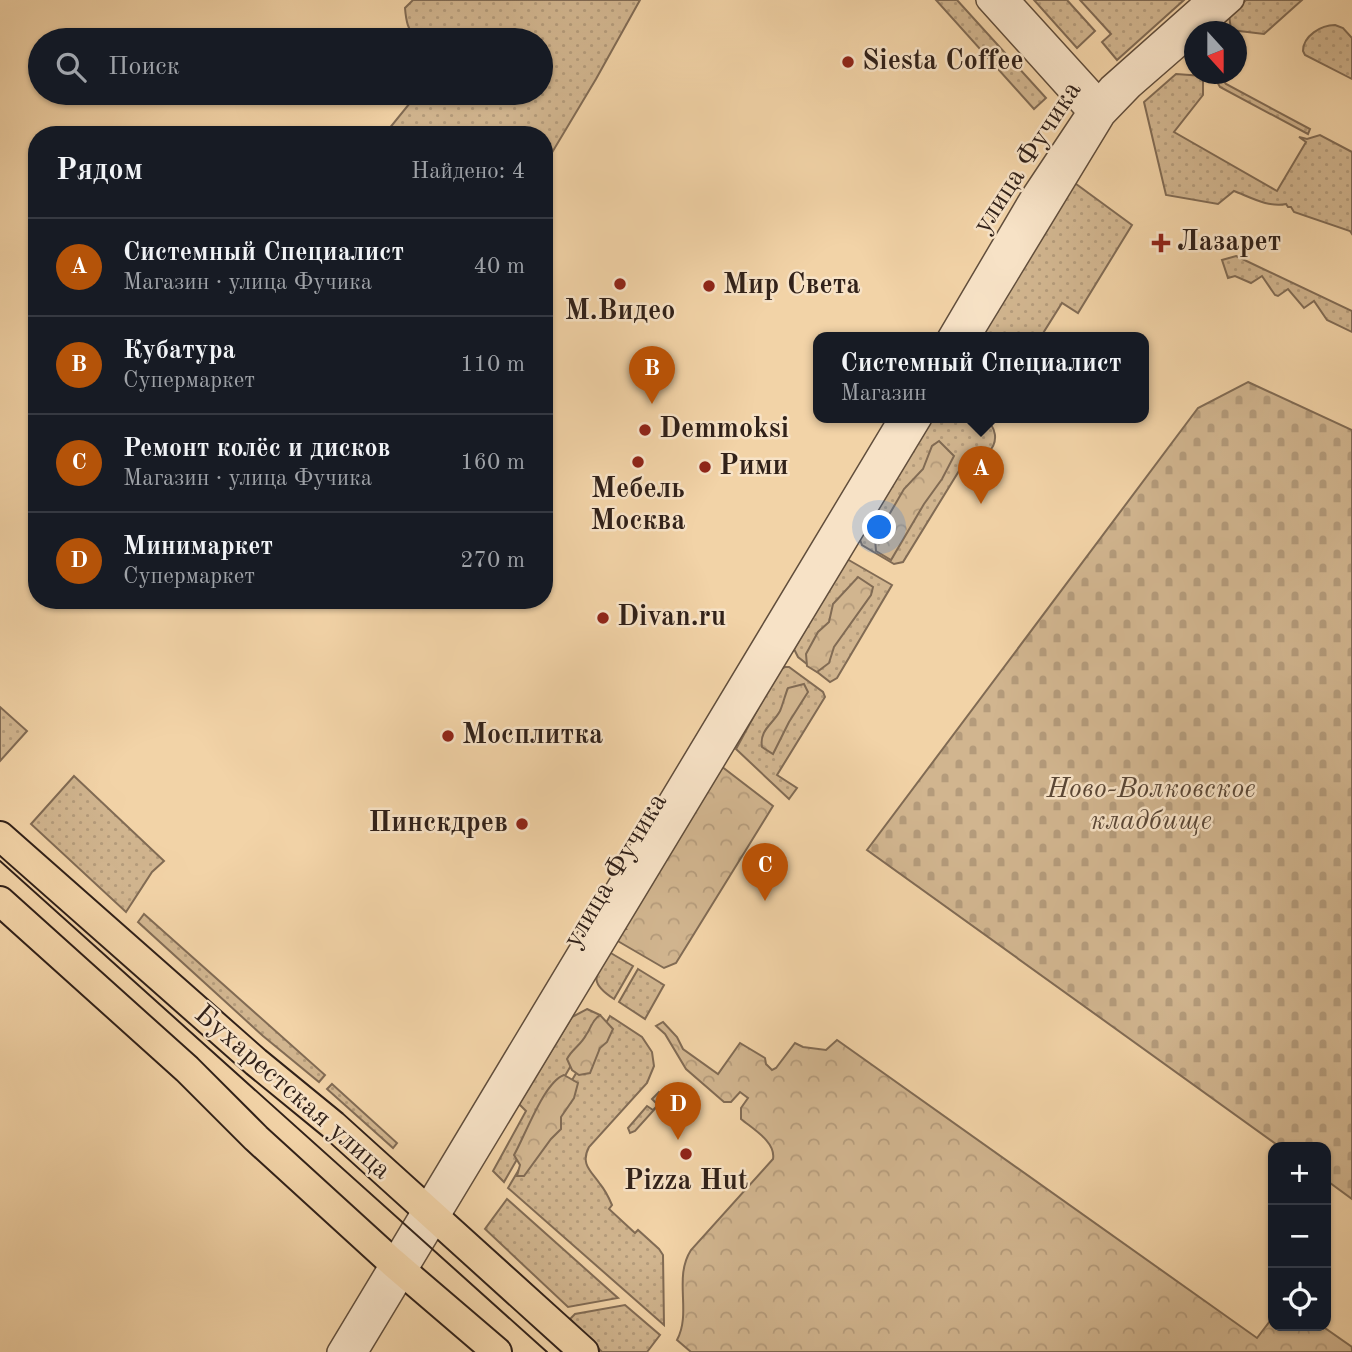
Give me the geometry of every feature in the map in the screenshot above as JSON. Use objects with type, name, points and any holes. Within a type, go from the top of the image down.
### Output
[{"type":"main road","name":"Бухарестская улица","points":[[0,836],[584,1352]]},
{"type":"main road","name":"Бухарестская улица","points":[[0,901],[187,1069],[256,1138],[497,1352]]},
{"type":"street","points":[[987,0],[1097,109]]},
{"type":"street","points":[[1009,0],[1097,109]]},
{"type":"street","name":"улица Фучика","points":[[972,332],[1110,86],[1207,0]]},
{"type":"street","name":"улица Фучика","points":[[1209,21],[1233,0]]},
{"type":"street","name":"улица Фучика","points":[[952,332],[1030,200],[1097,109],[1132,87],[1184,42]]},
{"type":"street","name":"улица Фучика","points":[[357,1352],[399,1267],[897,423]]},
{"type":"street","name":"улица Фучика","points":[[430,1214],[493,1130],[918,423]]},
{"type":"street","name":"улица Фучика","points":[[338,1352],[399,1267]]},
{"type":"green space","points":[[413,0],[640,0],[553,151],[553,126],[391,126],[408,105],[553,105],[553,28],[409,28],[405,8]]},
{"type":"green space","points":[[936,0],[957,0],[1046,98],[1034,109]]},
{"type":"green space","points":[[1034,0],[1067,0],[1095,31],[1077,48]]},
{"type":"green space","points":[[1080,0],[1184,0],[1117,60],[1102,42],[1111,34]]},
{"type":"green space","points":[[1246,0],[1302,0],[1264,34],[1247,32],[1247,21],[1230,21],[1229,15]]},
{"type":"green space","points":[[1335,25],[1343,28],[1352,38],[1352,79],[1305,55],[1303,51],[1309,36],[1324,27]]},
{"type":"green space","points":[[1176,74],[1184,75],[1184,84],[1203,84],[1203,95],[1174,132],[1277,191],[1306,142],[1299,137],[1307,139],[1320,135],[1352,152],[1352,234],[1294,212],[1286,204],[1266,203],[1234,191],[1218,204],[1166,195],[1144,102]]},
{"type":"green space","points":[[1218,84],[1226,84],[1310,129],[1308,134]]},
{"type":"green space","points":[[1072,181],[1132,225],[1078,313],[1062,303],[1044,332],[982,332]]},
{"type":"green space","points":[[1236,256],[1352,311],[1352,332],[1327,320],[1314,301],[1304,308],[1288,289],[1278,296],[1275,295],[1262,276],[1251,283],[1235,276],[1228,278],[1222,260]]},
{"type":"green space","name":"Ново-Волковское кладбище","points":[[1248,382],[1352,430],[1352,1199],[1331,1184],[1331,1142],[1273,1142],[867,850],[1198,408]]},
{"type":"green space","points":[[927,423],[990,423],[995,434],[992,449],[988,453],[970,453],[903,562],[894,564],[862,545],[859,537]]},
{"type":"green space","points":[[939,441],[954,456],[891,560],[876,551],[875,539],[904,489],[923,469],[932,446]]},
{"type":"green space","points":[[847,559],[892,585],[837,678],[830,682],[798,657],[794,649]]},
{"type":"green space","points":[[858,577],[873,587],[871,595],[834,647],[829,663],[817,672],[807,666],[806,654],[818,632],[829,622],[833,604]]},
{"type":"green space","points":[[789,667],[823,692],[825,697],[777,775],[797,788],[789,799],[736,749],[779,670]]},
{"type":"green space","points":[[804,684],[808,692],[773,754],[762,747],[763,736],[780,711],[788,688]]},
{"type":"green space","points":[[0,707],[27,731],[0,761]]},
{"type":"green space","points":[[721,766],[773,806],[676,963],[664,968],[616,940],[622,930],[626,929],[624,927]]},
{"type":"green space","points":[[74,776],[164,861],[152,872],[126,912],[31,824]]},
{"type":"green space","points":[[144,914],[325,1075],[319,1082],[263,1036],[138,922]]},
{"type":"green space","points":[[609,952],[633,966],[614,999],[600,988],[596,978]]},
{"type":"green space","points":[[638,969],[664,985],[645,1019],[619,1002]]},
{"type":"green space","points":[[587,1009],[600,1015],[504,1182],[493,1171],[526,1111],[519,1104],[572,1017]]},
{"type":"green space","points":[[600,1015],[613,1029],[607,1042],[600,1048],[590,1073],[579,1075],[572,1070],[567,1059]]},
{"type":"green space","points":[[610,1016],[642,1037],[652,1052],[654,1066],[647,1083],[589,1147],[586,1163],[610,1200],[612,1205],[609,1209],[635,1233],[638,1230],[663,1255],[664,1325],[508,1188]]},
{"type":"green space","points":[[663,1022],[677,1037],[683,1049],[718,1074],[740,1043],[765,1058],[766,1064],[772,1070],[795,1043],[803,1047],[826,1050],[837,1040],[1257,1338],[1268,1324],[1268,1331],[1329,1331],[1352,1347],[1352,1352],[691,1352],[677,1340],[683,1318],[683,1272],[686,1261],[691,1250],[773,1159],[773,1153],[763,1136],[741,1119],[741,1108],[748,1098],[740,1092],[731,1102],[724,1102],[686,1069],[665,1034],[656,1026]]},
{"type":"green space","points":[[564,1075],[578,1083],[574,1098],[561,1117],[561,1129],[524,1176],[517,1176],[520,1165],[514,1155],[542,1098]]},
{"type":"green space","points":[[332,1084],[397,1143],[393,1148],[327,1089]]},
{"type":"green space","points":[[659,1092],[665,1096],[662,1101],[635,1131],[630,1133],[628,1128],[647,1106],[653,1110],[658,1105],[652,1099]]},
{"type":"green space","points":[[507,1199],[618,1298],[568,1307],[485,1229]]},
{"type":"green space","points":[[625,1305],[660,1335],[647,1352],[602,1352],[570,1319],[575,1314]]},
{"type":"tram line","points":[[0,861],[547,1352]]},
{"type":"place","name":"Siesta Coffee","points":[[848,62]]},
{"type":"place","name":"Лазарет","points":[[1161,243]]},
{"type":"place","name":"М.Видео","points":[[620,284]]},
{"type":"place","name":"Мир Света","points":[[709,286]]},
{"type":"place","name":"Кубатура","points":[[652,404]]},
{"type":"place","name":"Demmoksi","points":[[645,430]]},
{"type":"place","name":"Мебель Москва","points":[[638,462]]},
{"type":"place","name":"Рими","points":[[705,467]]},
{"type":"place","name":"Системный Специалист","points":[[981,504]]},
{"type":"place","name":"Divan.ru","points":[[603,618]]},
{"type":"place","name":"Мосплитка","points":[[448,736]]},
{"type":"place","name":"Пинскдрев","points":[[522,824]]},
{"type":"place","name":"Ремонт колёс и дисков","points":[[765,901]]},
{"type":"place","name":"Минимаркет","points":[[678,1140]]},
{"type":"place","name":"Pizza Hut","points":[[686,1154]]}]
